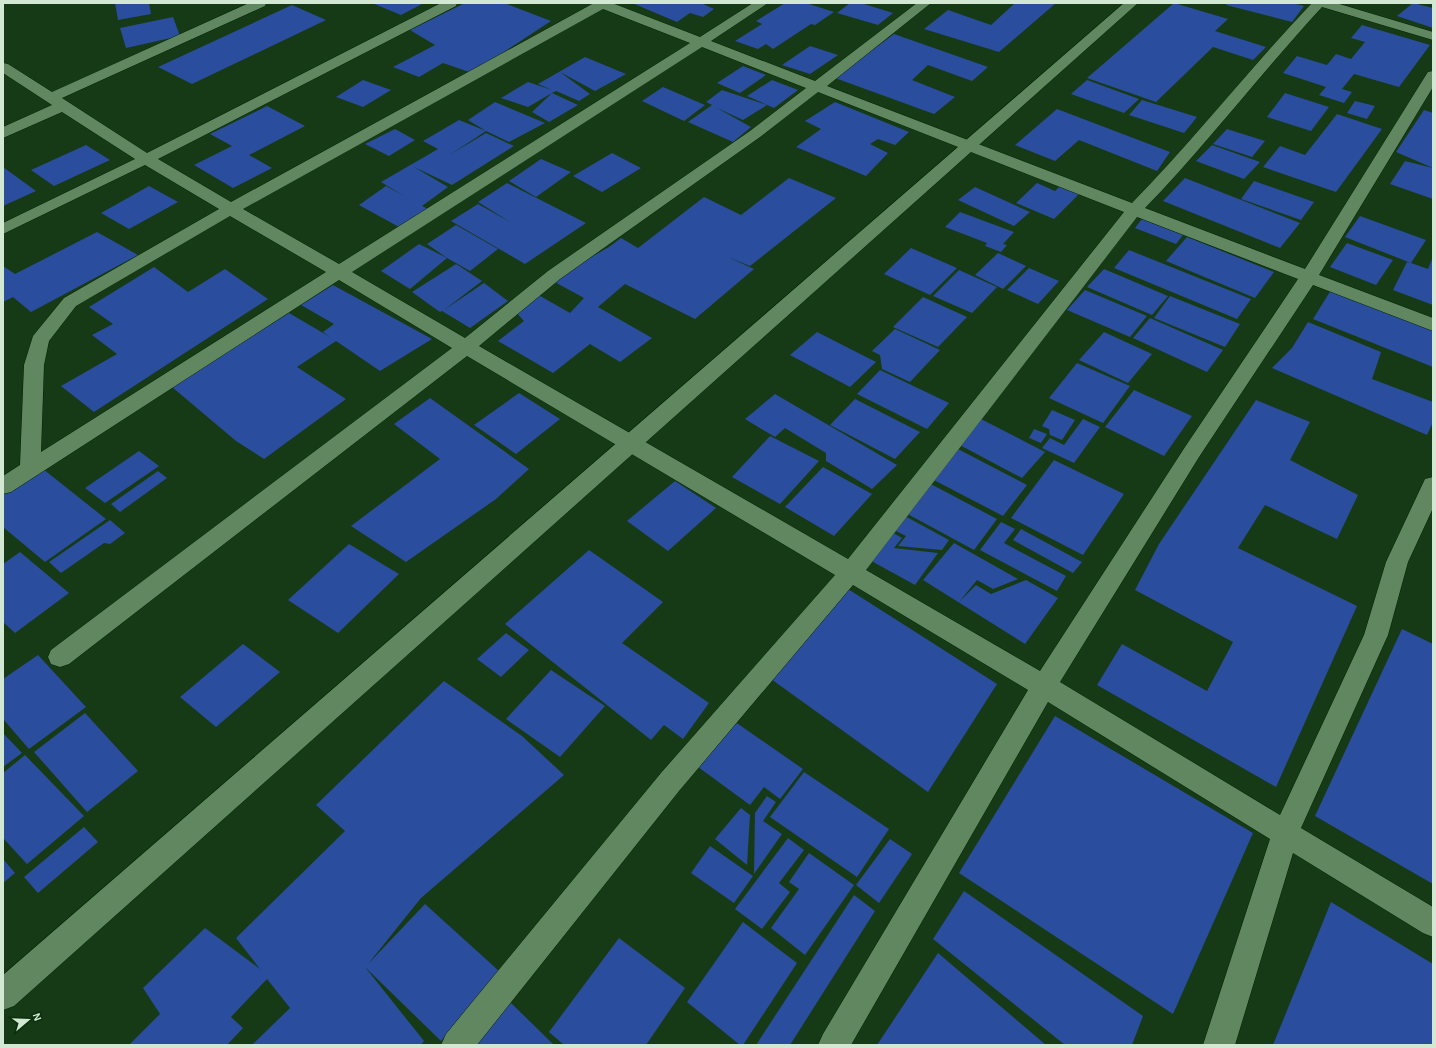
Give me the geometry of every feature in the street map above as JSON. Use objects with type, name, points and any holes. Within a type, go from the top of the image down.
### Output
[{"type":"street","points":[[51,98],[260,3]]},
{"type":"street","points":[[3,229],[146,159],[451,3]]},
{"type":"street","points":[[30,469],[34,365],[40,340],[70,302],[230,209],[601,3],[1433,325]]},
{"type":"street","points":[[3,486],[762,3]]},
{"type":"street","points":[[60,658],[466,347],[554,275],[755,134],[814,86],[925,3]]},
{"type":"street","points":[[3,995],[1132,3]]},
{"type":"street","points":[[457,1045],[670,782],[850,573],[1134,210],[1169,174],[1272,53],[1321,3],[1433,36]]},
{"type":"street","points":[[3,67],[146,159],[1044,686],[1433,923]]},
{"type":"street","points":[[834,1045],[1044,686],[1192,452],[1309,277],[1433,75]]},
{"type":"street","points":[[3,133],[64,106]]},
{"type":"street","points":[[1219,1045],[1285,832],[1376,635],[1397,562],[1433,485]]},
{"type":"building","points":[[115,3],[149,3],[151,14],[118,20]]},
{"type":"building","points":[[372,3],[419,3],[422,4],[401,15]]},
{"type":"building","points":[[465,3],[504,3],[551,21],[472,73],[443,63],[419,77],[393,67],[435,45],[410,30]]},
{"type":"building","points":[[632,3],[701,3],[714,9],[703,17],[690,13],[677,22]]},
{"type":"building","points":[[785,3],[806,3],[834,12],[815,25],[811,24],[773,49],[766,44],[758,49],[735,41],[762,24],[756,21]]},
{"type":"building","points":[[850,3],[861,3],[893,13],[878,25],[837,13]]},
{"type":"building","points":[[1015,3],[1056,3],[999,52],[924,29],[948,10],[991,25]]},
{"type":"building","points":[[1174,3],[1228,19],[1215,31],[1266,47],[1253,60],[1213,47],[1156,102],[1087,78]]},
{"type":"building","points":[[1228,3],[1292,3],[1304,6],[1292,22],[1226,5]]},
{"type":"building","points":[[1413,3],[1433,8],[1433,28],[1397,16]]},
{"type":"building","points":[[292,5],[326,20],[192,84],[158,67]]},
{"type":"building","points":[[173,17],[180,36],[126,48],[120,28]]},
{"type":"building","points":[[1362,25],[1430,45],[1399,87],[1354,74],[1342,89],[1352,92],[1344,103],[1319,95],[1326,87],[1283,73],[1297,56],[1327,65],[1336,54],[1351,59],[1365,42],[1351,38]]},
{"type":"building","points":[[894,34],[988,67],[972,81],[928,65],[912,80],[955,97],[934,114],[835,78]]},
{"type":"building","points":[[810,46],[838,55],[810,74],[782,65]]},
{"type":"building","points":[[585,57],[626,74],[595,91],[560,72],[590,94],[579,101],[556,91],[528,107],[501,98],[528,82],[552,90],[538,84]]},
{"type":"building","points":[[743,66],[766,75],[740,93],[717,83]]},
{"type":"building","points":[[363,80],[391,90],[363,107],[336,97]]},
{"type":"building","points":[[772,80],[798,90],[774,108],[747,96]]},
{"type":"building","points":[[1087,80],[1139,99],[1124,113],[1071,94]]},
{"type":"building","points":[[663,87],[705,105],[684,121],[642,101]]},
{"type":"building","points":[[722,90],[767,105],[743,120],[717,108],[751,127],[733,142],[688,122],[712,105],[706,102]]},
{"type":"building","points":[[552,93],[578,105],[549,122],[532,112]]},
{"type":"building","points":[[1285,93],[1329,107],[1311,131],[1267,117]]},
{"type":"building","points":[[1142,100],[1197,117],[1184,133],[1129,115]]},
{"type":"building","points":[[1355,101],[1375,106],[1367,119],[1347,113]]},
{"type":"building","points":[[495,102],[545,123],[509,142],[468,120]]},
{"type":"building","points":[[835,102],[909,132],[895,145],[878,139],[870,144],[888,153],[866,176],[796,147],[821,129],[805,121]]},
{"type":"building","points":[[267,106],[305,126],[249,155],[272,168],[233,188],[194,165],[232,146],[210,134]]},
{"type":"building","points":[[1057,109],[1170,152],[1157,171],[1079,140],[1055,161],[1015,145]]},
{"type":"building","points":[[1424,110],[1433,113],[1433,168],[1396,152]]},
{"type":"building","points":[[1337,114],[1382,129],[1336,192],[1263,167],[1280,146],[1305,155]]},
{"type":"building","points":[[459,120],[486,131],[451,154],[486,133],[514,146],[452,185],[414,167],[448,187],[422,206],[428,209],[399,227],[359,205],[386,186],[404,196],[381,182],[438,149],[423,141]]},
{"type":"building","points":[[395,129],[415,140],[389,156],[365,144]]},
{"type":"building","points":[[1227,129],[1265,141],[1252,157],[1213,144]]},
{"type":"building","points":[[86,145],[110,160],[54,186],[31,170]]},
{"type":"building","points":[[1212,145],[1260,162],[1244,179],[1196,161]]},
{"type":"building","points":[[612,153],[641,168],[602,192],[573,176]]},
{"type":"building","points":[[541,159],[571,172],[536,197],[509,181]]},
{"type":"building","points":[[1405,161],[1433,168],[1433,199],[1390,184]]},
{"type":"building","points":[[3,167],[36,191],[3,206]]},
{"type":"building","points":[[789,178],[836,198],[750,266],[728,257],[754,269],[695,319],[625,284],[598,307],[652,338],[620,362],[590,344],[553,373],[498,341],[524,321],[514,310],[535,293],[570,313],[584,298],[551,280],[609,247],[621,238],[638,248],[704,197],[741,215]]},
{"type":"building","points":[[1185,178],[1300,223],[1280,248],[1163,201]]},
{"type":"building","points":[[1254,181],[1314,202],[1301,220],[1241,199]]},
{"type":"building","points":[[507,183],[586,223],[525,264],[451,221],[478,204],[510,222],[478,202]]},
{"type":"building","points":[[1037,183],[1055,191],[1059,187],[1079,194],[1054,219],[1016,203]]},
{"type":"building","points":[[149,186],[178,202],[129,229],[101,213]]},
{"type":"building","points":[[975,187],[1030,212],[1014,226],[958,200]]},
{"type":"building","points":[[960,212],[1014,232],[1003,244],[1007,245],[1001,252],[985,246],[987,243],[945,227]]},
{"type":"building","points":[[1360,216],[1426,240],[1411,263],[1345,237]]},
{"type":"building","points":[[1142,219],[1183,235],[1176,244],[1135,228]]},
{"type":"building","points":[[456,225],[498,249],[470,271],[447,258],[427,244]]},
{"type":"building","points":[[97,232],[138,255],[31,312],[13,297],[3,302],[3,266],[15,274]]},
{"type":"building","points":[[1187,237],[1274,272],[1255,298],[1166,261]]},
{"type":"building","points":[[1347,243],[1393,260],[1376,285],[1330,267]]},
{"type":"building","points":[[419,244],[447,258],[410,289],[381,271]]},
{"type":"building","points":[[911,248],[957,268],[930,295],[884,274]]},
{"type":"building","points":[[1129,250],[1251,299],[1237,319],[1114,268]]},
{"type":"building","points":[[998,253],[1026,266],[1003,289],[975,275]]},
{"type":"building","points":[[1433,257],[1433,305],[1393,290],[1407,262],[1428,269]]},
{"type":"building","points":[[456,264],[482,281],[444,310],[484,283],[508,301],[470,328],[442,311],[440,312],[412,292]]},
{"type":"building","points":[[154,267],[188,292],[225,269],[268,299],[94,412],[61,386],[117,354],[92,335],[113,324],[89,307]]},
{"type":"building","points":[[1029,268],[1059,281],[1038,304],[1007,290]]},
{"type":"building","points":[[1104,269],[1168,296],[1152,315],[1087,287]]},
{"type":"building","points":[[959,270],[997,287],[972,313],[933,296]]},
{"type":"building","points":[[333,285],[432,339],[380,371],[336,341],[297,367],[346,399],[264,459],[236,441],[172,387],[289,313],[330,337],[323,332],[334,324],[301,305]]},
{"type":"building","points":[[1085,290],[1147,316],[1130,337],[1067,310]]},
{"type":"building","points":[[1331,290],[1433,329],[1433,367],[1313,319]]},
{"type":"building","points":[[1170,296],[1240,324],[1225,347],[1154,318]]},
{"type":"building","points":[[923,297],[967,317],[938,347],[893,327]]},
{"type":"building","points":[[1150,318],[1223,350],[1207,372],[1133,338]]},
{"type":"building","points":[[1308,322],[1381,352],[1372,379],[1433,402],[1433,422],[1427,435],[1272,368],[1292,348]]},
{"type":"building","points":[[895,329],[940,350],[910,382],[882,369],[880,355],[872,351]]},
{"type":"building","points":[[817,332],[876,362],[850,387],[790,355]]},
{"type":"building","points":[[1104,332],[1152,354],[1128,383],[1079,360]]},
{"type":"building","points":[[1077,363],[1130,386],[1103,423],[1049,398]]},
{"type":"building","points":[[880,370],[949,403],[927,429],[857,394]]},
{"type":"building","points":[[1134,390],[1192,416],[1164,456],[1105,427]]},
{"type":"building","points":[[519,393],[560,419],[516,454],[474,425]]},
{"type":"building","points":[[775,394],[897,465],[872,489],[826,461],[826,453],[785,428],[775,437],[745,419]]},
{"type":"building","points":[[430,398],[529,469],[496,499],[406,562],[351,526],[440,459],[394,424]]},
{"type":"building","points":[[855,399],[920,432],[895,459],[830,425]]},
{"type":"building","points":[[1256,400],[1310,422],[1290,460],[1358,495],[1337,539],[1265,505],[1238,548],[1357,606],[1276,787],[1097,685],[1122,644],[1207,691],[1233,642],[1135,590],[1159,544]]},
{"type":"building","points":[[1052,410],[1075,420],[1062,440],[1050,435],[1049,429],[1042,426]]},
{"type":"building","points":[[979,418],[1045,452],[1022,478],[956,443]]},
{"type":"building","points":[[1083,419],[1100,427],[1074,463],[1042,448],[1050,438],[1064,445]]},
{"type":"building","points":[[1034,429],[1047,434],[1041,443],[1029,438]]},
{"type":"building","points":[[770,436],[819,461],[780,504],[732,477]]},
{"type":"building","points":[[956,448],[1027,485],[1003,516],[930,478]]},
{"type":"building","points":[[139,451],[159,466],[105,503],[85,488]]},
{"type":"building","points":[[1054,460],[1124,494],[1083,555],[1011,518]]},
{"type":"building","points":[[823,467],[872,494],[834,536],[785,507]]},
{"type":"building","points":[[43,469],[106,519],[45,562],[3,527],[3,495]]},
{"type":"building","points":[[158,471],[167,478],[120,512],[111,504]]},
{"type":"building","points":[[675,481],[716,508],[668,551],[627,521]]},
{"type":"building","points":[[927,482],[997,519],[974,550],[902,511]]},
{"type":"building","points":[[903,515],[949,540],[942,550],[898,546],[906,536],[892,529]]},
{"type":"building","points":[[110,520],[125,533],[110,544],[104,543],[61,573],[49,562]]},
{"type":"building","points":[[1001,522],[1015,529],[1004,543],[1066,576],[1057,591],[980,550]]},
{"type":"building","points":[[1021,529],[1082,562],[1073,573],[1013,540]]},
{"type":"building","points":[[888,530],[902,538],[894,548],[938,553],[915,585],[866,558]]},
{"type":"building","points":[[954,543],[1018,579],[993,589],[977,580],[959,602],[976,585],[991,594],[1026,580],[1058,598],[1025,644],[923,580]]},
{"type":"building","points":[[349,544],[399,574],[338,633],[288,600]]},
{"type":"building","points":[[589,550],[663,602],[622,643],[709,703],[683,739],[664,725],[651,740],[505,624]]},
{"type":"building","points":[[20,552],[69,593],[15,633],[3,622],[3,564]]},
{"type":"building","points":[[848,589],[997,684],[928,792],[771,679]]},
{"type":"building","points":[[1402,629],[1433,644],[1433,884],[1315,816]]},
{"type":"building","points":[[506,633],[529,650],[501,677],[477,659]]},
{"type":"building","points":[[243,644],[280,672],[216,727],[180,697]]},
{"type":"building","points":[[38,655],[86,707],[29,749],[3,719],[3,679]]},
{"type":"building","points":[[551,670],[605,706],[560,757],[506,719]]},
{"type":"building","points":[[444,681],[522,736],[564,775],[421,898],[368,964],[425,904],[499,971],[441,1041],[365,967],[424,1041],[421,1045],[252,1045],[290,1008],[267,979],[231,1017],[243,1028],[227,1045],[129,1045],[160,1014],[143,988],[205,928],[260,969],[236,938],[345,831],[316,805]]},
{"type":"building","points":[[85,713],[138,771],[87,812],[34,752]]},
{"type":"building","points":[[1055,716],[1253,833],[1173,1014],[959,873]]},
{"type":"building","points":[[731,719],[803,769],[780,799],[764,787],[750,805],[694,764]]},
{"type":"building","points":[[3,733],[22,753],[3,767]]},
{"type":"building","points":[[25,755],[84,816],[27,864],[3,838],[3,773]]},
{"type":"building","points":[[804,772],[889,829],[857,877],[770,817]]},
{"type":"building","points":[[767,796],[776,802],[763,821],[782,834],[754,874],[755,813]]},
{"type":"building","points":[[741,808],[750,815],[747,865],[715,839]]},
{"type":"building","points":[[84,827],[98,842],[38,893],[24,877]]},
{"type":"building","points":[[788,838],[804,850],[779,883],[790,892],[762,929],[735,909]]},
{"type":"building","points":[[890,839],[912,854],[879,903],[856,885]]},
{"type":"building","points":[[710,846],[753,876],[734,903],[691,873]]},
{"type":"building","points":[[809,853],[854,885],[805,955],[771,928],[799,889],[789,882]]},
{"type":"building","points":[[3,859],[15,873],[3,883]]},
{"type":"building","points":[[964,891],[1143,1016],[1132,1045],[1065,1045],[933,939]]},
{"type":"building","points":[[854,895],[875,911],[790,1045],[756,1045]]},
{"type":"building","points":[[1331,902],[1433,964],[1433,1045],[1273,1045]]},
{"type":"building","points":[[743,922],[797,963],[743,1045],[740,1045],[687,1002]]},
{"type":"building","points":[[619,938],[685,988],[646,1045],[564,1045],[549,1032]]},
{"type":"building","points":[[938,953],[1046,1045],[877,1045]]},
{"type":"building","points":[[509,1001],[554,1045],[470,1045]]}]
